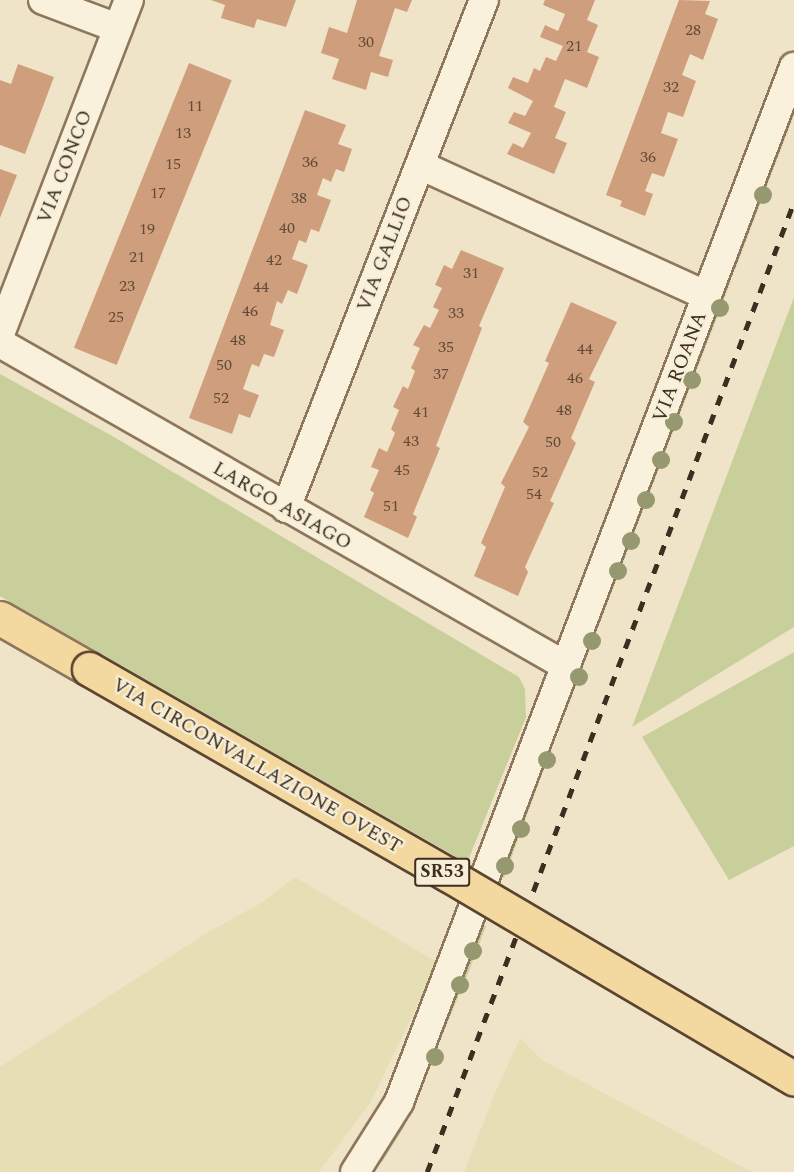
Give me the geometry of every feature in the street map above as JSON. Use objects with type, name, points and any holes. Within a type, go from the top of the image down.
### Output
[{"type":"main road","name":"VIA CIRCONVALLAZIONE OVEST","points":[[0,618],[447,874],[794,1077]]},
{"type":"street","points":[[43,0],[118,28]]},
{"type":"street","name":"VIA CONCO","points":[[0,334],[129,0]]},
{"type":"street","name":"VIA GALLIO","points":[[286,508],[484,0]]},
{"type":"street","name":"VIA ROANA","points":[[355,1172],[399,1102],[794,67]]},
{"type":"street","points":[[420,165],[707,296]]},
{"type":"street","name":"LARGO ASIAGO","points":[[0,343],[566,666]]},
{"type":"shaded area","points":[[295,877],[438,963],[370,1103],[319,1172],[0,1172],[0,1067],[205,934],[261,903]]},
{"type":"shaded area","points":[[520,1038],[542,1060],[752,1172],[464,1172]]},
{"type":"green space","points":[[794,103],[794,115],[735,270],[732,268]]},
{"type":"green space","points":[[727,279],[731,281],[566,711],[563,710]]},
{"type":"green space","points":[[794,297],[794,627],[632,727]]},
{"type":"green space","points":[[0,374],[114,437],[519,677],[525,689],[526,717],[467,863],[0,596]]},
{"type":"green space","points":[[794,652],[794,846],[729,880],[642,737]]},
{"type":"green space","points":[[558,724],[560,725],[504,878],[500,876]]},
{"type":"green space","points":[[483,924],[486,926],[467,976],[404,1127],[384,1159],[373,1172],[369,1172],[433,1050]]},
{"type":"building","points":[[211,0],[296,0],[286,27],[257,19],[254,28],[221,18],[225,5]]},
{"type":"building","points":[[357,0],[412,0],[407,12],[395,8],[379,56],[393,60],[388,77],[371,72],[366,90],[332,79],[339,59],[321,53],[329,27],[347,33]]},
{"type":"building","points":[[545,0],[595,0],[587,20],[598,25],[587,52],[599,57],[587,88],[565,79],[554,107],[566,112],[555,138],[567,143],[554,174],[507,154],[513,143],[523,148],[531,133],[508,123],[514,112],[525,116],[533,101],[508,88],[513,77],[528,83],[534,68],[540,71],[546,57],[556,61],[563,46],[540,37],[545,25],[558,31],[565,14],[543,5]]},
{"type":"building","points":[[679,0],[710,1],[705,14],[718,19],[703,60],[690,54],[682,75],[696,81],[683,117],[668,112],[661,133],[678,139],[664,177],[652,173],[645,191],[653,194],[645,216],[620,206],[622,201],[606,195]]},
{"type":"building","points":[[189,63],[232,80],[117,365],[74,348]]},
{"type":"building","points":[[18,64],[54,77],[25,154],[0,145],[0,80],[11,84]]},
{"type":"building","points":[[305,110],[346,125],[338,144],[352,149],[344,172],[336,169],[331,182],[323,178],[317,195],[331,200],[319,232],[311,229],[306,243],[299,240],[292,259],[308,265],[297,294],[288,290],[282,304],[277,301],[270,325],[284,330],[274,357],[264,354],[259,367],[252,364],[243,389],[259,395],[250,418],[239,414],[232,434],[189,418]]},
{"type":"building","points":[[0,169],[17,175],[0,218]]},
{"type":"building","points":[[461,250],[504,268],[479,326],[482,328],[436,446],[440,448],[413,514],[417,517],[408,538],[364,517],[374,493],[370,490],[379,470],[371,467],[379,448],[387,452],[395,433],[391,429],[399,410],[393,407],[403,386],[408,389],[415,371],[411,368],[420,348],[413,345],[424,325],[430,328],[439,310],[433,307],[442,288],[435,285],[444,265],[452,269]]},
{"type":"building","points":[[571,302],[617,322],[589,379],[595,382],[571,438],[576,443],[550,501],[554,503],[525,567],[528,572],[518,596],[474,576],[486,547],[481,543],[505,487],[501,483],[529,427],[523,422],[549,363],[545,361]]},
{"type":"railway","points":[[427,1172],[794,202]]}]
